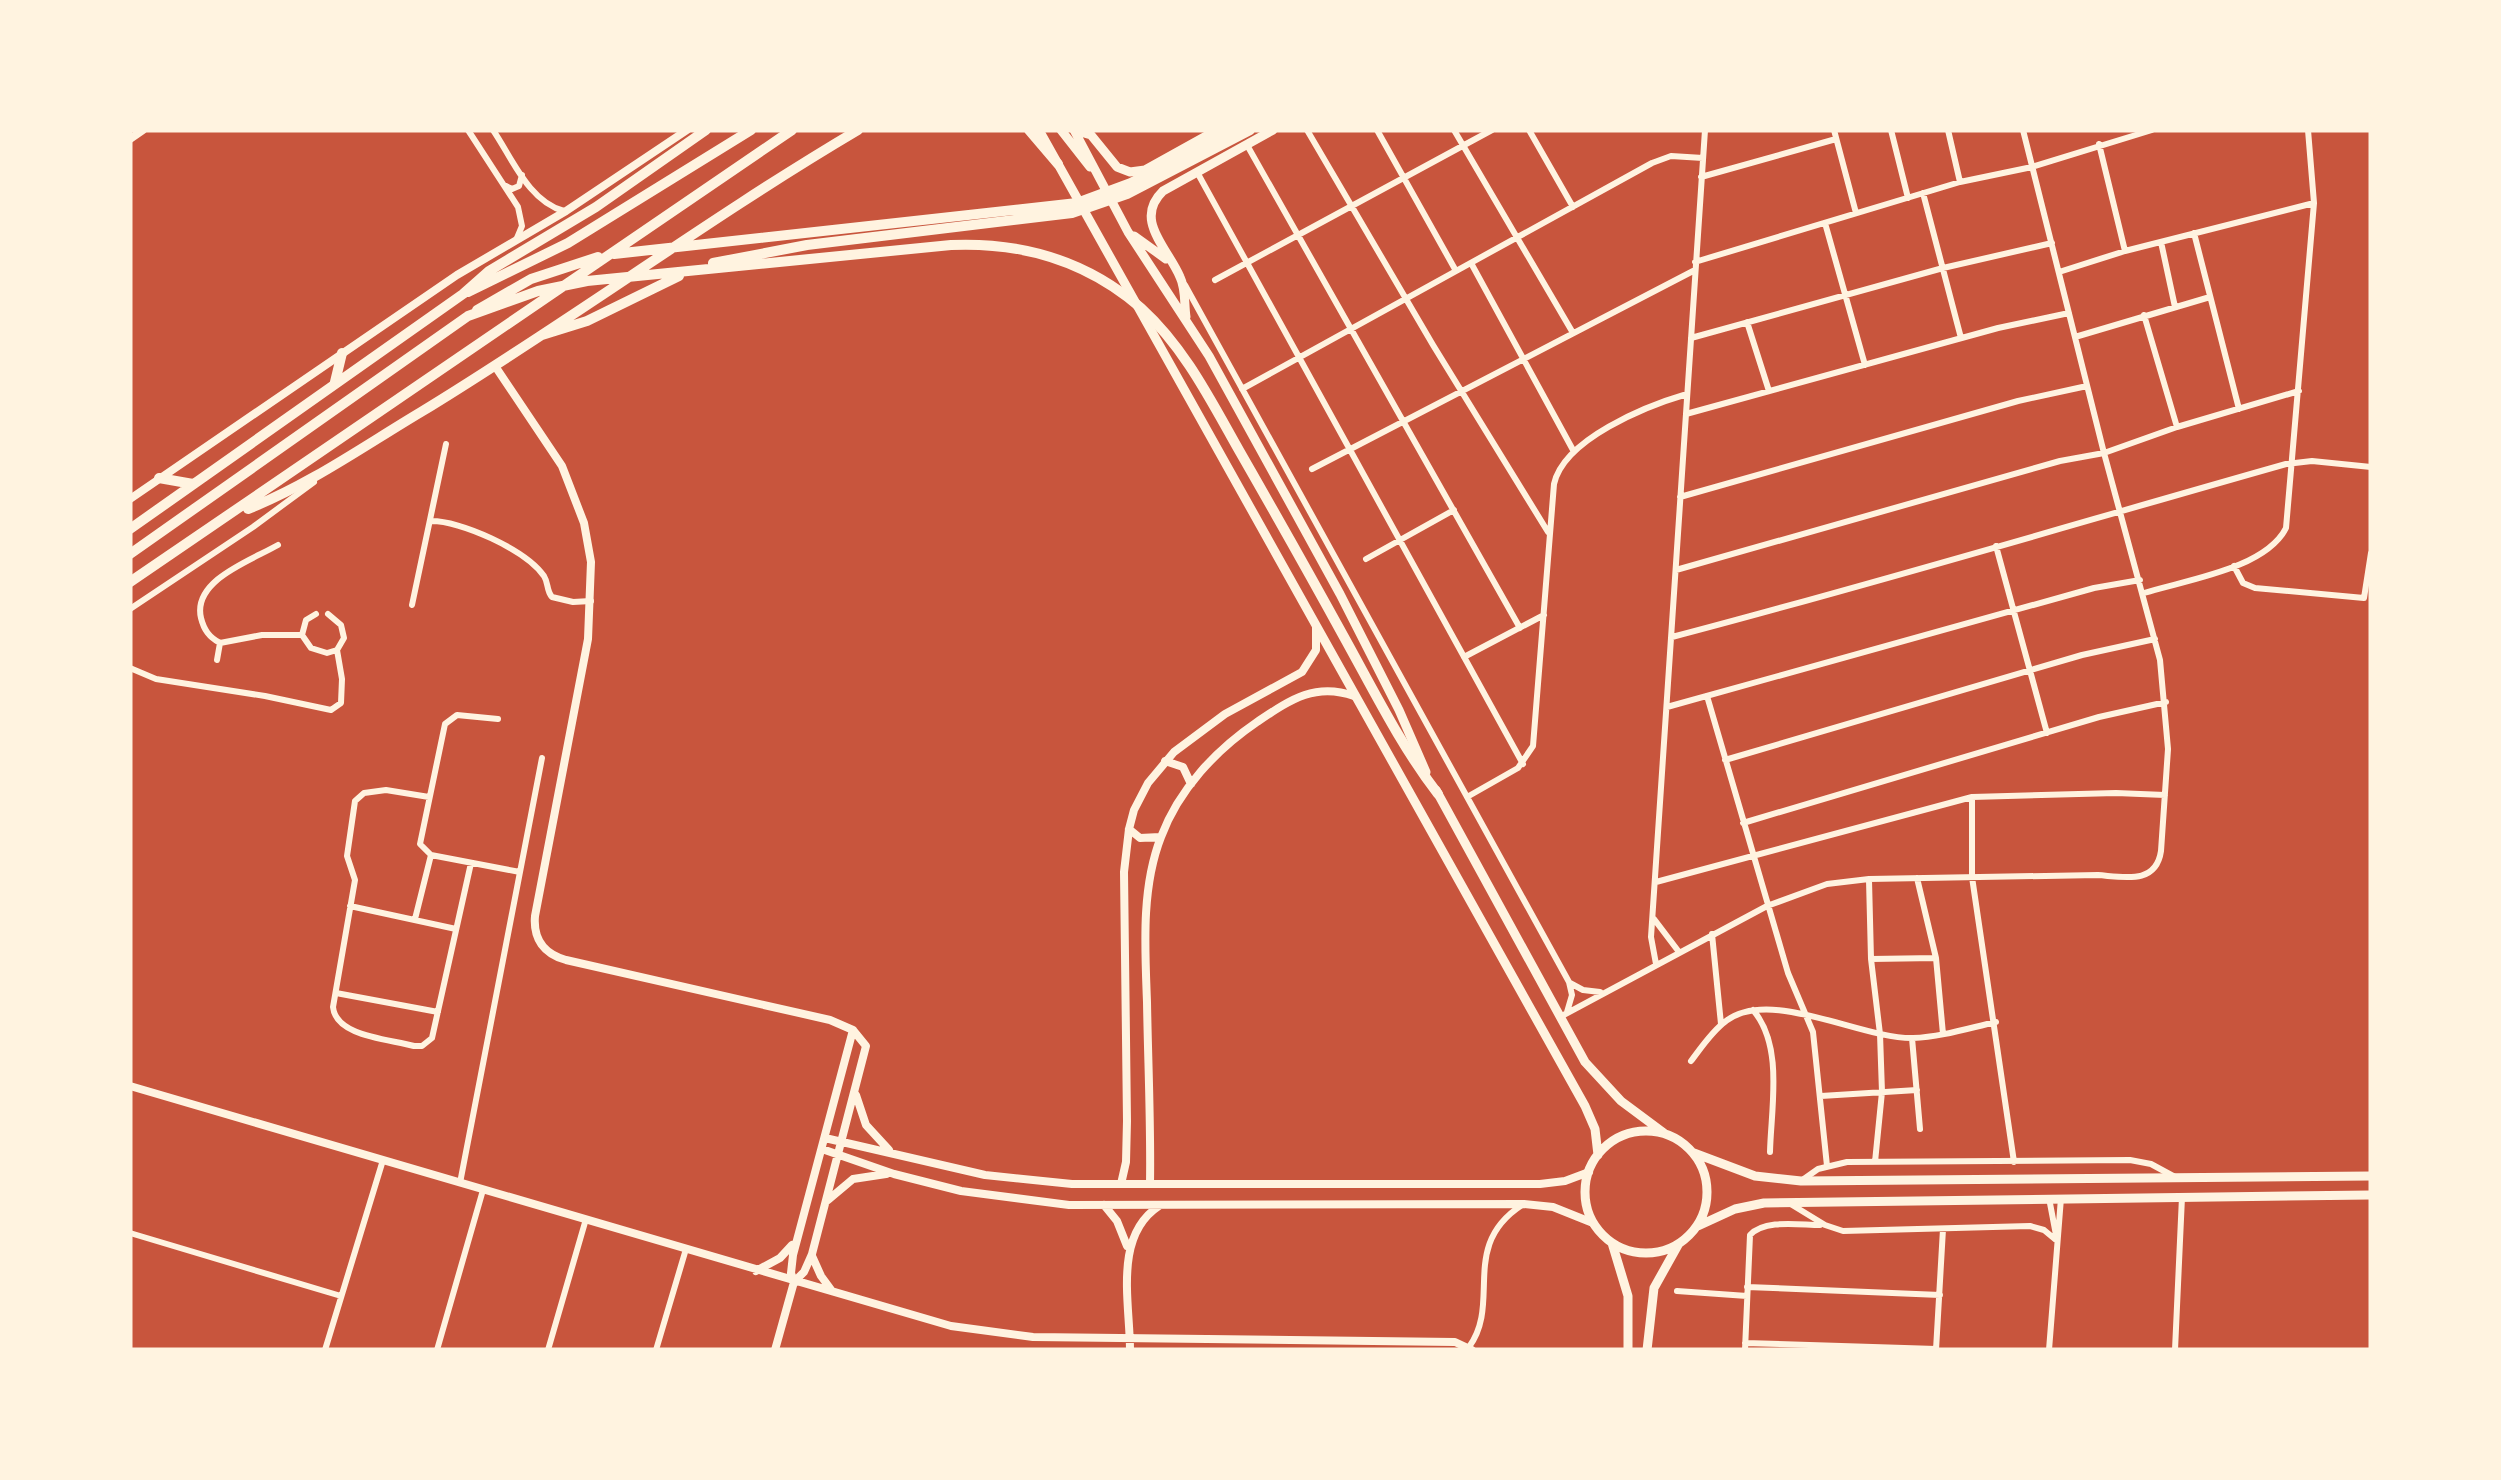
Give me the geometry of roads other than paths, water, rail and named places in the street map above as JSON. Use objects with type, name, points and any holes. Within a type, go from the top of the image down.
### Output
[{"type":"main road","points":[[130,529],[462,294],[489,270],[596,207],[706,130]]},
{"type":"main road","points":[[462,294],[568,243],[751,130]]},
{"type":"main road","points":[[130,582],[792,130]]},
{"type":"main road","points":[[230,515],[283,493],[496,366],[771,181],[858,130]]},
{"type":"main road","points":[[1029,130],[1058,164]]},
{"type":"main road","points":[[1038,130],[1585,1106],[1596,1129],[1598,1154]]},
{"type":"main road","points":[[1061,130],[1096,172]]},
{"type":"main road","points":[[1074,130],[1128,232],[1186,320],[1340,594],[1438,794],[1586,1062],[1608,1089],[1680,1141],[1701,1164],[1708,1190],[1698,1226]]},
{"type":"main road","points":[[1074,130],[1091,135],[1124,170],[1145,170]]},
{"type":"main road","points":[[1217,130],[1145,170],[1134,180],[1136,194],[1146,197],[1163,191],[1274,130]]},
{"type":"main road","points":[[130,554],[498,295],[531,279],[613,254],[1077,202],[1118,190],[1233,130]]},
{"type":"main road","points":[[542,335],[586,321],[702,267],[751,254],[1072,213],[1145,186],[1250,130]]},
{"type":"main road","points":[[1163,191],[1153,204],[1150,220],[1182,281],[1186,320]]},
{"type":"main road","points":[[1128,232],[1175,268]]},
{"type":"main road","points":[[468,316],[538,291],[587,281],[951,245],[1011,247],[1050,256],[1088,272],[1140,307],[1194,371],[1398,736],[1438,794]]},
{"type":"main road","points":[[335,383],[342,354]]},
{"type":"main road","points":[[159,478],[192,484]]},
{"type":"main road","points":[[1664,1133],[1629,1134],[1612,1142],[1598,1154],[1585,1192],[1593,1223],[1624,1250],[1651,1254],[1679,1244]]},
{"type":"main road","points":[[1694,1153],[1738,1172],[1772,1180],[1801,1181],[2371,1176]]},
{"type":"main road","points":[[2236,1196],[2255,1190],[2258,1176]]},
{"type":"main road","points":[[1960,1199],[1958,1192],[1963,1186],[1986,1180]]},
{"type":"main road","points":[[1647,1350],[1654,1288],[1664,1265],[1698,1226],[1749,1206],[1788,1202],[2371,1195]]},
{"type":"main road","points":[[1612,1243],[1628,1296],[1628,1350]]},
{"type":"street","points":[[130,139],[143,130]]},
{"type":"street","points":[[468,130],[521,213],[522,226],[517,238]]},
{"type":"street","points":[[493,130],[544,202],[566,211]]},
{"type":"street","points":[[130,499],[484,257],[566,211],[687,130]]},
{"type":"street","points":[[1307,130],[1550,535]]},
{"type":"street","points":[[1376,130],[1456,271]]},
{"type":"street","points":[[1454,130],[1573,333]]},
{"type":"street","points":[[1215,280],[1492,130]]},
{"type":"street","points":[[1529,130],[1574,206]]},
{"type":"street","points":[[1656,964],[1650,944],[1705,130]]},
{"type":"street","points":[[1834,130],[1856,213]]},
{"type":"street","points":[[1891,130],[1908,198]]},
{"type":"street","points":[[1948,130],[1960,182]]},
{"type":"street","points":[[1562,1015],[1766,906],[1827,884],[1917,878],[2135,878],[2150,872],[2160,859],[2166,702],[2155,639],[2023,130]]},
{"type":"street","points":[[1312,469],[1695,266],[1923,193],[2032,167],[2152,130]]},
{"type":"street","points":[[2144,593],[2234,566],[2261,554],[2282,536],[2288,519],[2294,463],[2314,204],[2308,130]]},
{"type":"street","points":[[1701,177],[1836,140]]},
{"type":"street","points":[[2099,144],[2125,250]]},
{"type":"street","points":[[1247,145],[1520,628]]},
{"type":"street","points":[[1242,390],[1661,159],[1682,155],[1702,158]]},
{"type":"street","points":[[1196,172],[1523,764]]},
{"type":"street","points":[[504,186],[516,188],[522,183],[522,174]]},
{"type":"street","points":[[1923,193],[1961,338]]},
{"type":"street","points":[[2059,272],[2125,250],[2314,204]]},
{"type":"street","points":[[1826,222],[1865,365]]},
{"type":"street","points":[[2194,233],[2238,408]]},
{"type":"street","points":[[2160,242],[2175,306]]},
{"type":"street","points":[[1690,338],[1943,268],[2052,243]]},
{"type":"street","points":[[1470,263],[1573,450]]},
{"type":"street","points":[[1182,281],[1570,982],[1572,1001],[1562,1015]]},
{"type":"street","points":[[2075,337],[2210,297]]},
{"type":"street","points":[[1686,414],[1961,338],[2069,313]]},
{"type":"street","points":[[2144,314],[2177,427]]},
{"type":"street","points":[[1747,322],[1769,391]]},
{"type":"street","points":[[496,366],[571,484],[588,542],[592,601],[588,639],[534,916],[540,944],[550,954],[566,960],[812,1015],[853,1030],[864,1041],[867,1051],[812,1254],[804,1272],[794,1282]]},
{"type":"street","points":[[1680,496],[2018,400],[2087,386]]},
{"type":"street","points":[[1676,570],[2060,461],[2104,453],[2299,391]]},
{"type":"street","points":[[1467,797],[1523,764],[1535,740],[1556,476],[1573,450],[1632,416],[1687,394]]},
{"type":"street","points":[[412,604],[446,444]]},
{"type":"street","points":[[130,609],[263,520],[338,462]]},
{"type":"street","points":[[1671,638],[2294,463],[2371,466]]},
{"type":"street","points":[[1366,559],[1454,510]]},
{"type":"street","points":[[430,520],[462,525],[516,554],[544,577],[548,592],[555,599],[592,601]]},
{"type":"street","points":[[278,544],[204,592],[200,603],[202,623],[210,637],[220,643],[262,635],[302,635],[316,651],[327,653],[337,650],[344,633],[338,621],[328,614]]},
{"type":"street","points":[[1996,546],[2047,733]]},
{"type":"street","points":[[2234,566],[2239,578],[2249,586],[2364,598],[2371,554]]},
{"type":"street","points":[[1666,708],[2094,588],[2140,580]]},
{"type":"street","points":[[302,635],[304,624],[316,614]]},
{"type":"street","points":[[1464,658],[1544,615]]},
{"type":"street","points":[[1121,1184],[1127,1154],[1124,872],[1128,829],[1140,796],[1165,761],[1226,714],[1302,672],[1316,650],[1316,627]]},
{"type":"street","points":[[1725,760],[2030,671],[2155,639]]},
{"type":"street","points":[[217,660],[220,643]]},
{"type":"street","points":[[130,668],[156,678],[331,710],[341,703],[337,650]]},
{"type":"street","points":[[1150,1184],[1146,927],[1151,874],[1161,837],[1190,784],[1242,733],[1286,704],[1322,689],[1354,696]]},
{"type":"street","points":[[1707,696],[1766,906],[1792,987],[1816,1041],[1827,1166]]},
{"type":"street","points":[[1743,822],[2166,702]]},
{"type":"street","points":[[498,719],[462,714],[448,720],[421,848],[430,855],[520,872]]},
{"type":"street","points":[[460,1183],[542,758]]},
{"type":"street","points":[[1165,761],[1183,767],[1190,784]]},
{"type":"street","points":[[429,797],[386,790],[364,793],[356,801],[346,859],[354,875],[334,1016],[342,1026],[414,1046],[422,1046],[432,1038],[471,862]]},
{"type":"street","points":[[1656,882],[1972,797],[2165,795]]},
{"type":"street","points":[[1972,797],[1972,877],[2014,1162]]},
{"type":"street","points":[[1128,829],[1140,838],[1161,837]]},
{"type":"street","points":[[415,919],[430,855]]},
{"type":"street","points":[[1917,878],[1936,958],[1943,1034]]},
{"type":"street","points":[[1869,879],[1882,1092],[1875,1162]]},
{"type":"street","points":[[350,906],[456,929]]},
{"type":"street","points":[[1654,918],[1679,952]]},
{"type":"street","points":[[1712,934],[1721,1024]]},
{"type":"street","points":[[1871,958],[1936,958]]},
{"type":"street","points":[[1570,982],[1582,990],[1607,991]]},
{"type":"street","points":[[336,993],[438,1012]]},
{"type":"street","points":[[1690,1061],[1721,1024],[1753,1010],[1806,1014],[1880,1034],[1912,1038],[1996,1022]]},
{"type":"street","points":[[1753,1010],[1765,1026],[1770,1045],[1770,1152]]},
{"type":"street","points":[[775,1350],[794,1282],[791,1266],[797,1237],[853,1030]]},
{"type":"street","points":[[1912,1038],[1920,1128]]},
{"type":"street","points":[[130,1086],[923,1320],[1033,1337],[1455,1342],[1470,1349],[1479,1330],[1484,1264],[1491,1240],[1504,1219],[1524,1204]]},
{"type":"street","points":[[1821,1096],[1917,1090]]},
{"type":"street","points":[[856,1091],[866,1125],[882,1144],[902,1157]]},
{"type":"street","points":[[825,1138],[1017,1179],[1121,1184],[1540,1184],[1565,1181],[1589,1172]]},
{"type":"street","points":[[822,1149],[894,1174],[1011,1199],[1104,1205],[1524,1204],[1552,1207],[1593,1223]]},
{"type":"street","points":[[325,1350],[383,1160]]},
{"type":"street","points":[[1801,1181],[1827,1166],[1875,1162],[2136,1160],[2176,1178]]},
{"type":"street","points":[[825,1204],[853,1179],[867,1174],[894,1174]]},
{"type":"street","points":[[438,1350],[482,1190]]},
{"type":"street","points":[[2175,1350],[2182,1197]]},
{"type":"street","points":[[2049,1198],[2056,1238]]},
{"type":"street","points":[[2049,1350],[2061,1198]]},
{"type":"street","points":[[1788,1202],[1825,1225]]},
{"type":"street","points":[[1104,1205],[1128,1250],[1130,1350]]},
{"type":"street","points":[[1128,1250],[1139,1224],[1161,1205]]},
{"type":"street","points":[[548,1350],[586,1220]]},
{"type":"street","points":[[1944,1228],[1936,1350],[1745,1346],[1750,1235],[1756,1229],[1825,1225],[1854,1232],[1944,1228],[2030,1226],[2040,1227],[2056,1238]]},
{"type":"street","points":[[130,1232],[341,1296]]},
{"type":"street","points":[[756,1271],[780,1258],[797,1237]]},
{"type":"street","points":[[656,1350],[686,1249]]},
{"type":"street","points":[[812,1254],[820,1276],[835,1294]]},
{"type":"street","points":[[1677,1291],[1940,1295]]}]
